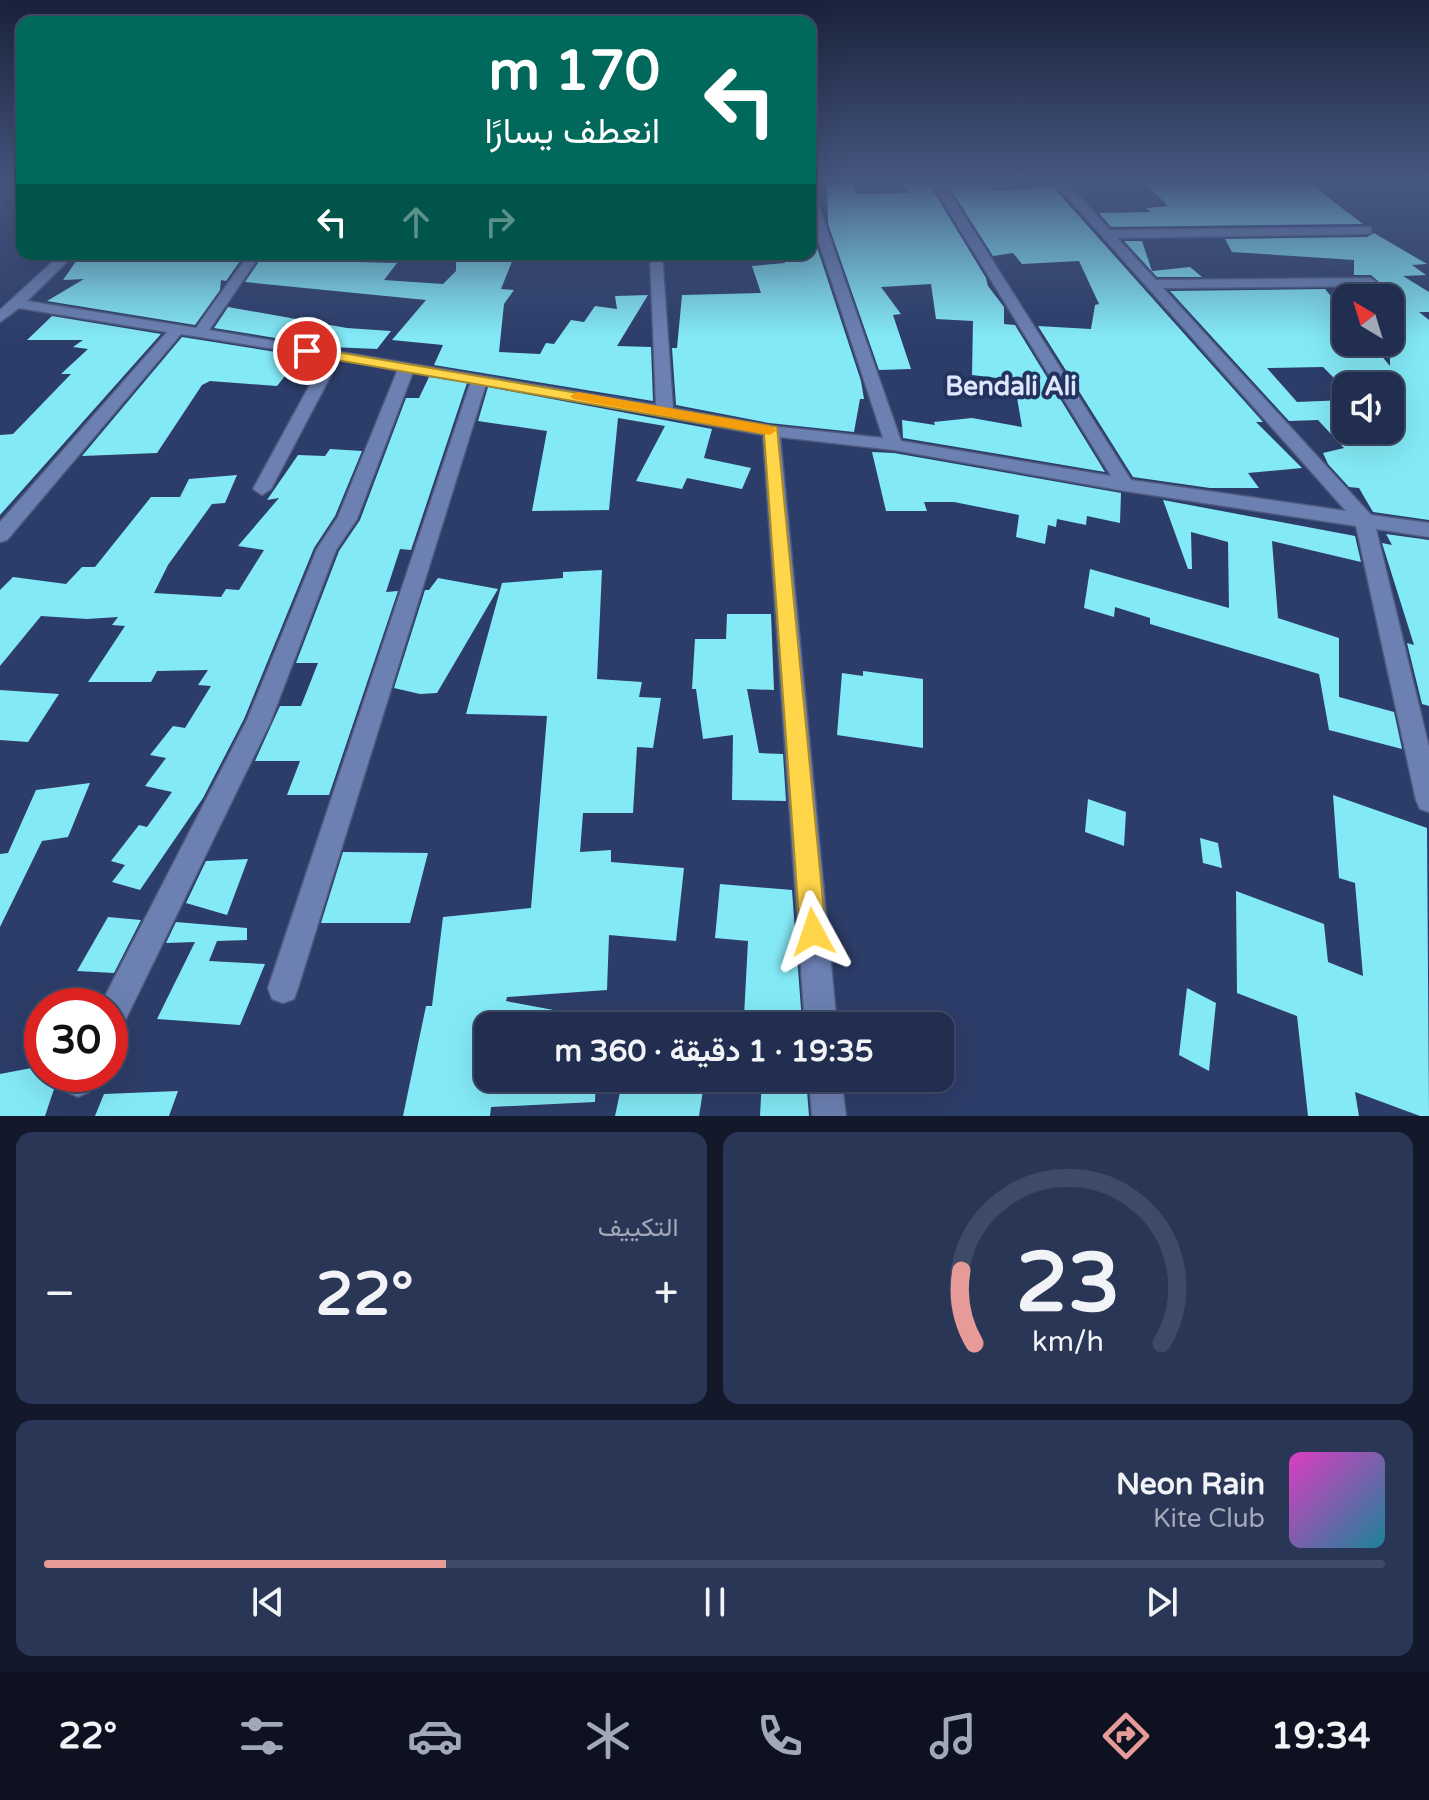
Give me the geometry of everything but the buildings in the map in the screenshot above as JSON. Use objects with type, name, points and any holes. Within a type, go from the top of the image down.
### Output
[{"type":"street","points":[[822,234],[894,445]]},
{"type":"street","points":[[969,234],[1125,485]]},
{"type":"street","points":[[1105,234],[1154,284],[1364,519],[1429,800]]},
{"type":"street","points":[[0,318],[63,260]]},
{"type":"street","points":[[199,334],[251,260]]},
{"type":"street","points":[[656,260],[665,412]]},
{"type":"street","points":[[1154,284],[1370,282]]},
{"type":"street","points":[[16,303],[480,378],[771,431],[894,445],[1125,485],[1429,530]]},
{"type":"street","points":[[0,535],[177,330]]},
{"type":"street","points":[[262,489],[334,355]]},
{"type":"street","points":[[125,988],[258,723],[327,549],[347,519],[407,367]]},
{"type":"street","points":[[283,988],[480,378]]},
{"type":"street","points":[[771,431],[820,1012]]},
{"type":"street","points":[[826,1092],[829,1116]]},
{"type":"slow traffic","points":[[578,396],[770,430]]},
{"type":"district","name":"Bendali Ali","points":[[1011,386]]},
{"type":"route","points":[[307,351],[480,378],[771,431],[813,932]]}]
